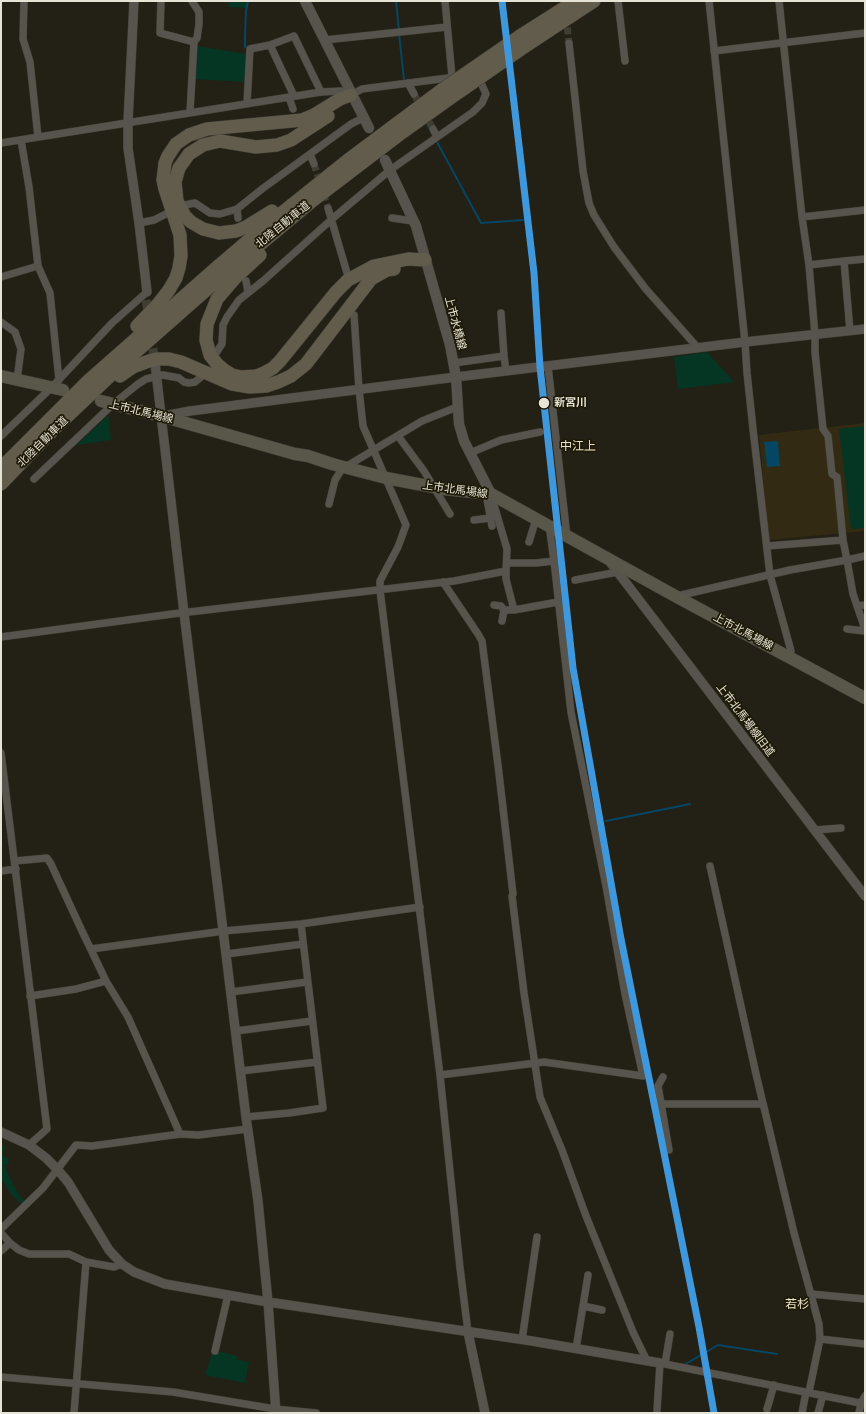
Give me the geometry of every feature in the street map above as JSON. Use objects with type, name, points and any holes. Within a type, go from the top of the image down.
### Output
[{"type":"highway","name":"北陸自動車道","points":[[1,484],[55,428],[173,319],[268,237],[446,94],[523,41],[575,1]]},
{"type":"highway","name":"北陸自動車道","points":[[523,41],[594,1]]},
{"type":"highway","name":"北陸自動車道","points":[[1,468],[88,381],[216,268],[299,198],[404,117],[446,94]]},
{"type":"highway","points":[[351,95],[340,106],[313,126],[291,140],[277,146],[256,147],[220,141],[203,145],[195,149],[184,160],[176,175],[175,191],[181,210],[191,222],[204,230],[211,232],[226,233],[246,227],[404,117]]},
{"type":"highway","points":[[50,419],[158,304],[176,278],[181,256],[180,235],[163,180],[165,163],[176,144],[189,135],[208,129],[302,120],[314,116],[340,99],[351,95]]},
{"type":"highway","points":[[354,169],[235,278],[217,299],[209,316],[206,333],[210,355],[217,364],[232,374],[241,377],[264,374],[280,361],[324,306],[348,280],[374,266],[408,259],[425,260]]},
{"type":"highway","points":[[18,466],[108,385],[133,367],[149,361],[156,359],[169,359],[181,362],[232,384],[250,387],[266,386],[291,376],[300,370],[313,356],[371,279],[387,270],[408,266],[425,260]]},
{"type":"main road","points":[[305,1],[351,95],[369,128]]},
{"type":"main road","name":"上市水橋線","points":[[385,160],[414,221],[450,345],[456,377],[459,424],[464,441],[491,494]]},
{"type":"main road","points":[[1,376],[58,386]]},
{"type":"main road","name":"上市北馬場線","points":[[106,403],[161,416],[386,478],[435,488],[491,494],[567,537],[865,698]]},
{"type":"street","points":[[24,1],[23,39],[30,62],[38,137]]},
{"type":"street","points":[[1,436],[58,386],[112,323],[147,296],[139,223],[128,148],[134,1]]},
{"type":"street","points":[[161,1],[160,33],[194,42]]},
{"type":"street","points":[[190,112],[194,42],[197,38],[199,24],[199,12],[192,1]]},
{"type":"street","points":[[445,1],[452,77]]},
{"type":"street","points":[[618,1],[625,61]]},
{"type":"street","points":[[709,1],[746,342],[752,428],[770,575],[791,651],[789,657]]},
{"type":"street","points":[[779,1],[802,217],[809,265],[815,352],[823,429],[828,436],[832,474],[837,477],[843,540],[853,594],[865,630],[847,629]]},
{"type":"street","points":[[325,40],[447,26]]},
{"type":"street","points":[[714,50],[865,33]]},
{"type":"street","points":[[247,103],[250,50],[267,46],[294,36],[321,92]]},
{"type":"street","points":[[569,43],[583,171],[589,204],[594,215],[614,247],[645,288],[698,348]]},
{"type":"street","points":[[267,46],[292,96],[293,109]]},
{"type":"street","points":[[1,142],[22,140],[292,96],[341,90],[351,95],[362,89],[452,77],[478,76],[486,94],[482,103],[472,112],[390,170],[332,219],[263,281],[239,300],[223,325],[222,344],[216,353]]},
{"type":"street","points":[[408,83],[414,94]]},
{"type":"street","points":[[185,204],[194,203],[210,213],[220,214],[237,209],[351,124],[363,118]]},
{"type":"street","points":[[433,129],[437,137]]},
{"type":"street","points":[[22,140],[38,266],[50,293],[58,386]]},
{"type":"street","points":[[310,154],[314,164]]},
{"type":"street","points":[[328,208],[347,273]]},
{"type":"street","points":[[237,209],[238,218]]},
{"type":"street","points":[[802,217],[865,210]]},
{"type":"street","points":[[139,223],[154,220],[166,214]]},
{"type":"street","points":[[392,218],[414,221]]},
{"type":"street","points":[[809,265],[865,259]]},
{"type":"street","points":[[844,261],[850,331]]},
{"type":"street","points":[[1,277],[38,266]]},
{"type":"street","points":[[246,281],[248,292]]},
{"type":"street","points":[[501,313],[506,371]]},
{"type":"street","points":[[354,315],[363,426],[406,525],[398,546],[380,581],[380,590],[440,1075],[468,1332],[485,1413]]},
{"type":"street","points":[[1,322],[15,332],[21,349],[17,380]]},
{"type":"street","points":[[161,416],[456,377],[865,329]]},
{"type":"street","points":[[454,364],[504,356]]},
{"type":"street","points":[[155,363],[240,1071],[258,1201],[268,1302],[275,1411]]},
{"type":"street","points":[[548,366],[567,537]]},
{"type":"street","points":[[34,479],[106,403],[146,379],[156,375],[163,374],[172,376],[179,378],[184,382],[190,383],[195,382],[201,377]]},
{"type":"street","points":[[329,504],[335,480],[342,469],[422,421],[457,407]]},
{"type":"street","points":[[470,453],[501,440],[540,432]]},
{"type":"street","points":[[398,436],[424,471],[450,514]]},
{"type":"street","points":[[474,520],[492,522],[487,499],[491,494]]},
{"type":"street","points":[[491,494],[507,549],[506,579],[514,610]]},
{"type":"street","points":[[529,542],[536,519]]},
{"type":"street","points":[[440,1075],[544,1062],[643,1076],[571,712],[550,532],[551,528]]},
{"type":"street","points":[[767,546],[843,540]]},
{"type":"street","points":[[676,596],[790,570],[865,556]]},
{"type":"street","name":"上市北馬場線旧道","points":[[607,558],[815,830],[863,890]]},
{"type":"street","points":[[507,563],[536,563],[554,561]]},
{"type":"street","points":[[1,637],[184,613],[443,582],[506,571]]},
{"type":"street","points":[[576,580],[618,572]]},
{"type":"street","points":[[443,582],[482,642],[513,904],[534,1063],[540,1097],[633,1332],[647,1361]]},
{"type":"street","points":[[494,605],[501,606],[504,610],[514,610],[558,602]]},
{"type":"street","points":[[857,606],[865,605]]},
{"type":"street","points":[[502,621],[504,610]]},
{"type":"street","points":[[1,753],[47,1129],[29,1145]]},
{"type":"street","points":[[815,830],[841,828]]},
{"type":"street","points":[[15,860],[47,858],[51,864],[106,981],[128,1017],[180,1134]]},
{"type":"street","points":[[710,866],[763,1104],[794,1233],[819,1324],[820,1339],[802,1413]]},
{"type":"street","points":[[1,871],[16,869]]},
{"type":"street","points":[[91,949],[224,931],[301,924],[420,907]]},
{"type":"street","points":[[246,1117],[323,1108],[301,924]]},
{"type":"street","points":[[227,954],[303,944]]},
{"type":"street","points":[[30,996],[76,989],[106,981]]},
{"type":"street","points":[[231,992],[308,982]]},
{"type":"street","points":[[236,1030],[312,1020]]},
{"type":"street","points":[[240,1071],[317,1062]]},
{"type":"street","points":[[662,1077],[658,1086],[669,1150]]},
{"type":"street","points":[[661,1104],[763,1104]]},
{"type":"street","points":[[122,1264],[114,1267],[86,1262],[69,1254],[29,1254],[19,1250],[10,1243],[1,1231],[43,1188],[76,1145],[92,1146],[180,1134],[198,1135],[248,1129]]},
{"type":"street","points":[[1,1132],[29,1145],[57,1169],[68,1182],[110,1250],[122,1264],[134,1272],[165,1284],[268,1302],[576,1348],[662,1363],[823,1395],[864,1401],[859,1413]]},
{"type":"street","points":[[522,1340],[537,1237]]},
{"type":"street","points":[[1,1251],[10,1243]]},
{"type":"street","points":[[74,1413],[86,1262]]},
{"type":"street","points":[[576,1348],[588,1275]]},
{"type":"street","points":[[811,1294],[865,1299]]},
{"type":"street","points":[[215,1351],[228,1295]]},
{"type":"street","points":[[583,1306],[602,1310]]},
{"type":"street","points":[[657,1410],[662,1363],[670,1334]]},
{"type":"street","points":[[820,1339],[865,1344]]},
{"type":"street","points":[[1,1378],[173,1392],[275,1411],[316,1413]]},
{"type":"street","points":[[767,1408],[774,1385]]},
{"type":"street","points":[[818,1413],[823,1395]]},
{"type":"shaded area","points":[[865,423],[865,531],[769,540],[759,435]]},
{"type":"green space","points":[[229,1],[247,1],[247,8],[228,7]]},
{"type":"green space","points":[[196,46],[247,54],[245,82],[194,79]]},
{"type":"green space","points":[[707,352],[734,382],[678,389],[674,357]]},
{"type":"green space","points":[[108,415],[111,440],[77,445]]},
{"type":"green space","points":[[865,426],[865,528],[851,529],[839,429]]},
{"type":"green space","points":[[1,1146],[5,1147],[2,1154],[8,1159],[9,1163],[4,1166],[17,1192],[25,1202],[23,1205],[12,1195],[1,1179]]},
{"type":"green space","points":[[213,1350],[237,1356],[237,1360],[249,1362],[245,1383],[205,1375]]},
{"type":"water","points":[[778,441],[780,466],[767,467],[764,442]]},
{"type":"waterway","points":[[248,1],[246,11],[245,47],[248,48]]},
{"type":"waterway","points":[[396,1],[399,30]]},
{"type":"waterway","points":[[399,34],[404,79]]},
{"type":"waterway","points":[[426,122],[430,129]]},
{"type":"waterway","points":[[437,142],[481,223],[523,220]]},
{"type":"waterway","points":[[606,821],[690,804]]},
{"type":"waterway","points":[[684,1365],[718,1345],[777,1354]]},
{"type":"tunnel","points":[[566,17],[569,43]]},
{"type":"tunnel","points":[[414,94],[433,129]]},
{"type":"tunnel","points":[[314,164],[328,208]]},
{"type":"tunnel","points":[[146,300],[149,317]]},
{"type":"tunnel","points":[[151,335],[155,363]]},
{"type":"transit line","points":[[502,1],[534,273],[540,367],[573,668],[621,939],[699,1327],[714,1413]]},
{"type":"place","name":"新宮川","points":[[544,403]]},
{"type":"district","name":"中江上","points":[[578,447]]},
{"type":"district","name":"若杉","points":[[797,1305]]}]
